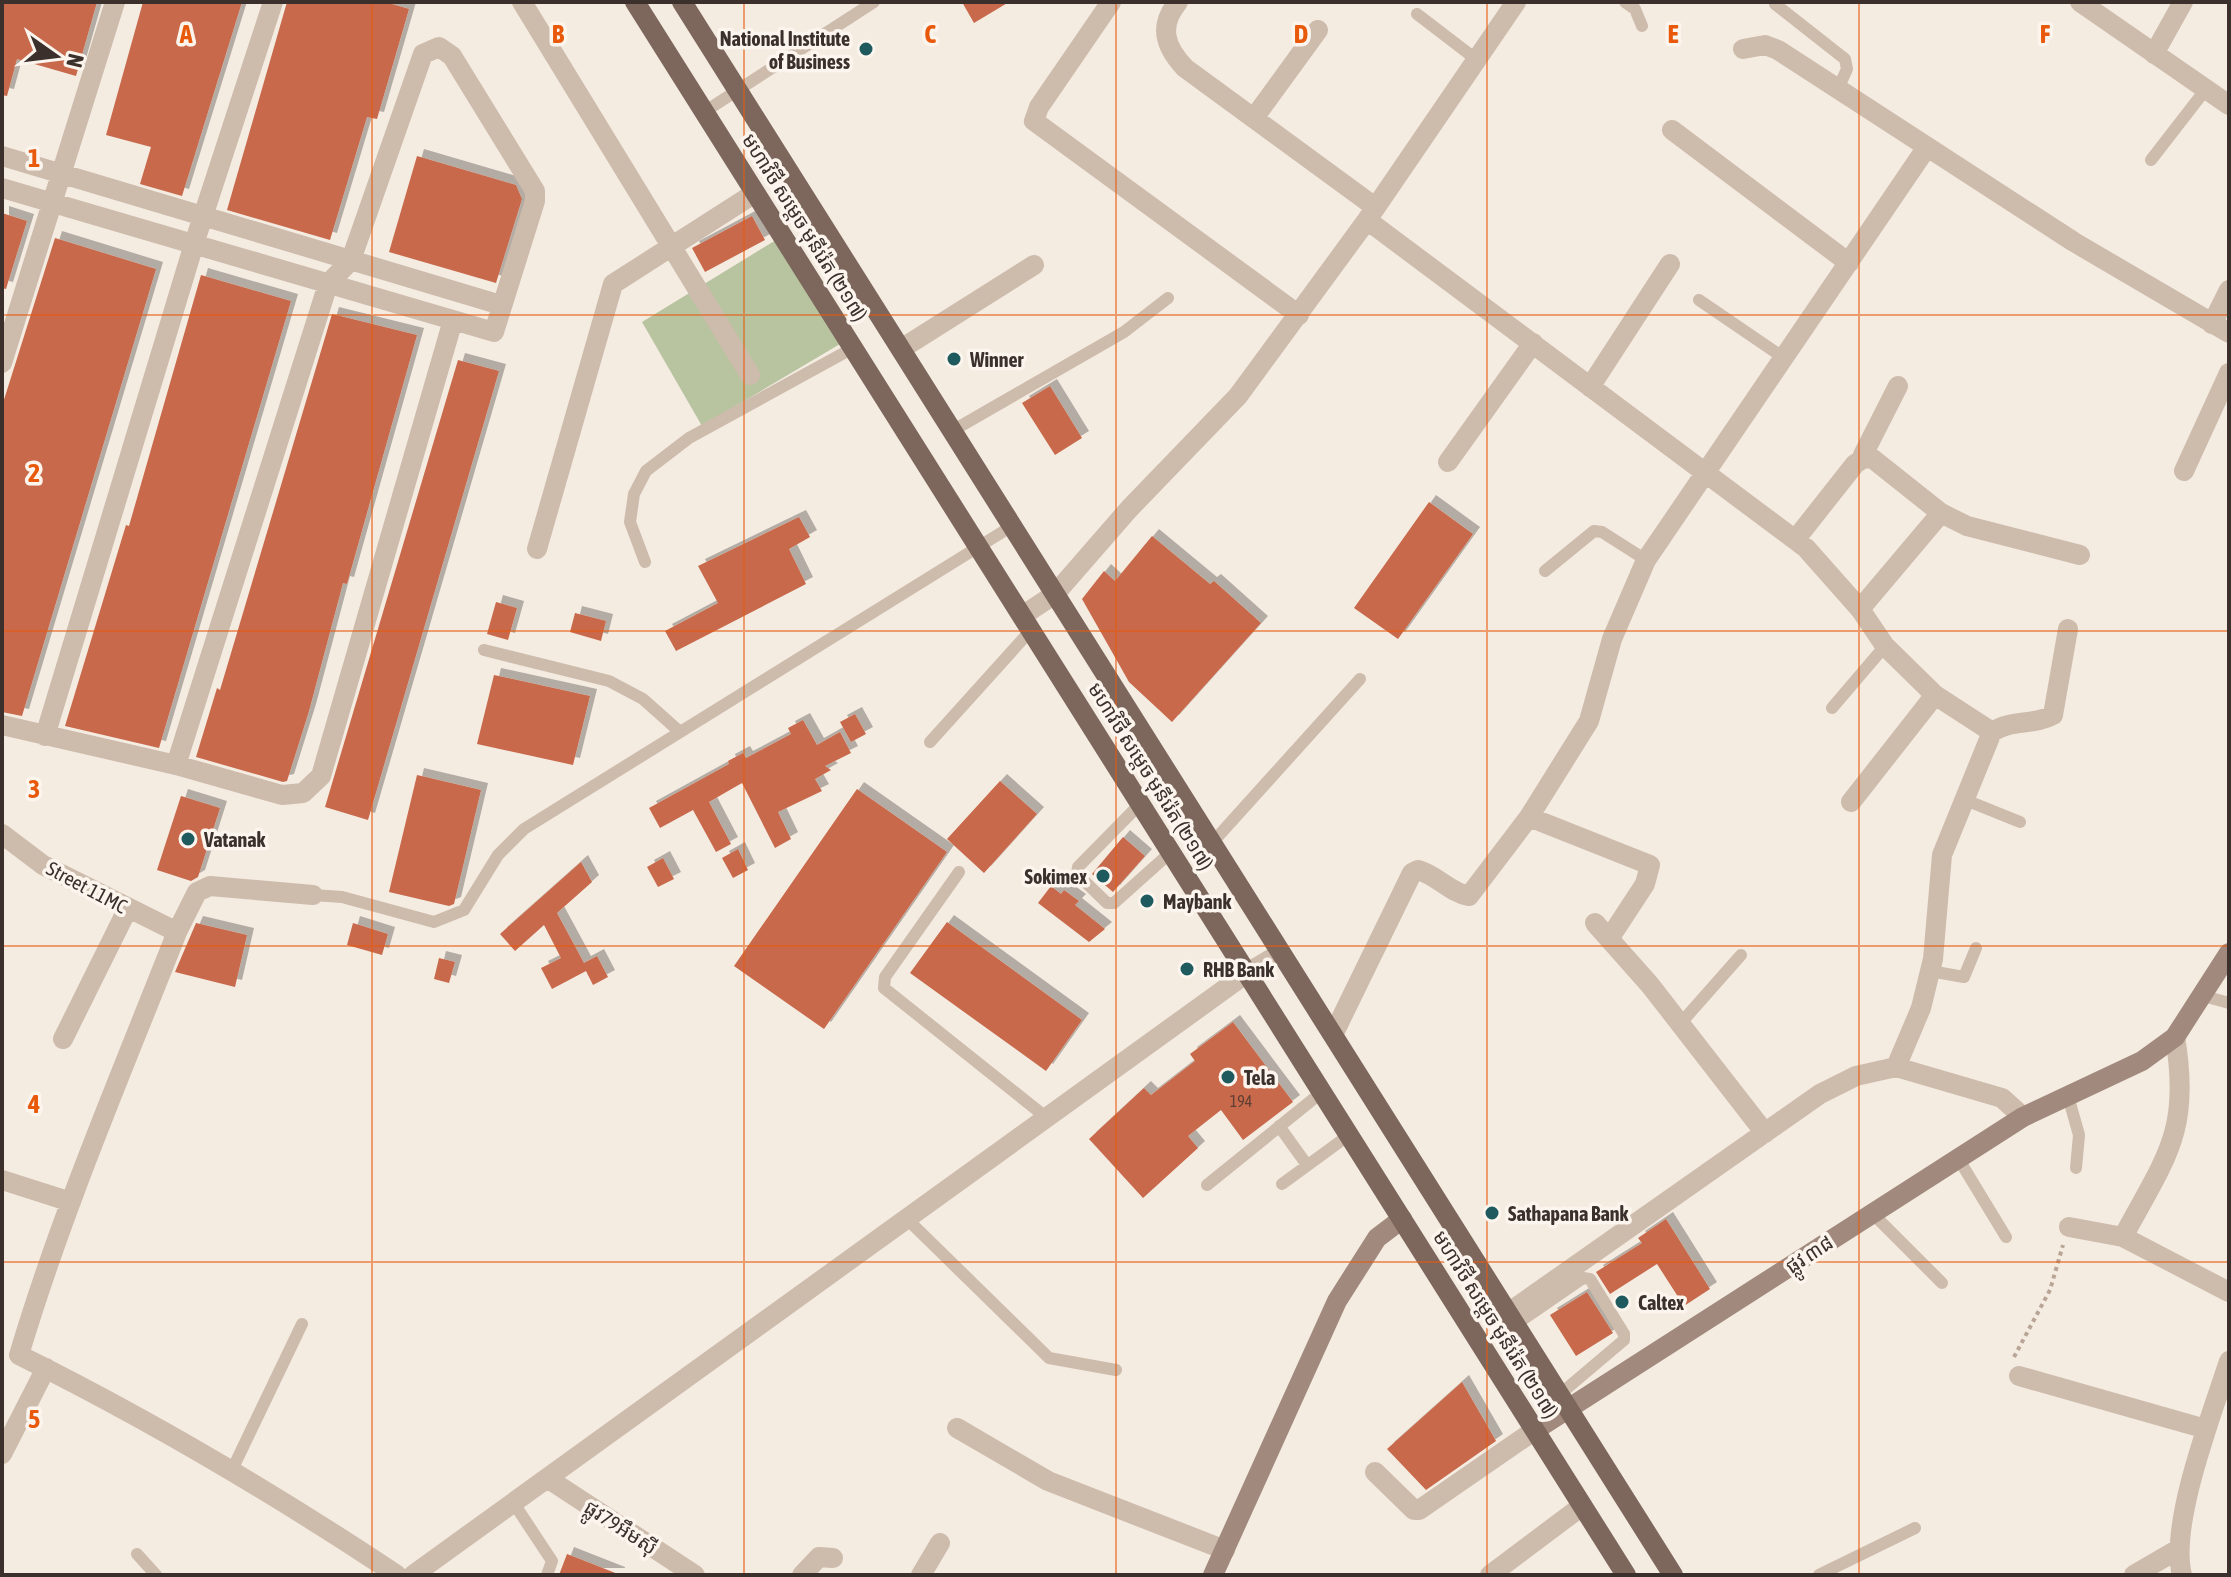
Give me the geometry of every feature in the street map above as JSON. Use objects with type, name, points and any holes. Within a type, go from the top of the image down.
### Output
[{"type":"main road","name":"មហាវិថី សម្តេច មុនីរ៉េត (២១៧)","points":[[635,2],[1626,1575]]},
{"type":"main road","name":"មហាវិថី សម្តេច មុនីរ៉េត (២១៧)","points":[[682,2],[1673,1575]]},
{"type":"street","points":[[2,363],[115,2]]},
{"type":"street","points":[[45,736],[194,244],[273,2]]},
{"type":"street","points":[[522,2],[750,375]]},
{"type":"street","points":[[1111,2],[1039,107],[1034,121],[1299,315]]},
{"type":"street","points":[[1178,2],[1165,23],[1168,50],[1185,68],[1254,118],[1533,343],[1795,540],[1860,609],[1885,646],[1935,695],[1992,732]]},
{"type":"street","points":[[1026,623],[1129,509],[1238,396],[1371,214],[1516,2]]},
{"type":"street","points":[[2080,2],[2229,105]]},
{"type":"street","points":[[2154,54],[2183,2]]},
{"type":"street","points":[[1254,118],[1318,30]]},
{"type":"street","points":[[1743,49],[1769,46],[2074,242],[2220,328],[2229,290]]},
{"type":"street","points":[[2,188],[328,284],[494,332],[535,201],[535,191],[452,56],[439,47],[423,54],[351,260],[328,284],[176,765]]},
{"type":"street","points":[[1672,130],[1849,263]]},
{"type":"street","points":[[1333,1035],[1412,873],[1418,870],[1427,872],[1460,894],[1469,896],[1529,817],[1589,721],[1612,639],[1646,560],[1927,147]]},
{"type":"street","points":[[2,156],[501,305]]},
{"type":"street","points":[[537,549],[613,284],[755,193]]},
{"type":"street","points":[[1590,387],[1670,264]]},
{"type":"street","points":[[901,349],[1034,265]]},
{"type":"street","points":[[2,725],[176,765],[282,795],[303,793],[321,776],[453,320]]},
{"type":"street","points":[[1448,462],[1533,343]]},
{"type":"street","points":[[2184,471],[2229,373]]},
{"type":"street","points":[[1864,458],[1898,386]]},
{"type":"street","points":[[1795,540],[1855,464],[1864,458],[1873,459],[1941,513],[1995,536],[2080,555]]},
{"type":"street","points":[[1860,609],[1941,513]]},
{"type":"street","points":[[1896,1067],[1921,1008],[1930,971],[1942,855],[1963,799],[1992,732],[2003,725],[2040,722],[2053,715],[2068,629]]},
{"type":"street","points":[[1851,802],[1935,695]]},
{"type":"street","points":[[1529,817],[1650,865],[1645,884],[1602,931],[1765,1133]]},
{"type":"street","name":"Street 11MC","points":[[2,834],[43,865],[177,932]]},
{"type":"street","points":[[313,895],[210,886],[197,892],[177,932],[11,1354],[116,1403],[232,1470],[397,1575]]},
{"type":"street","points":[[63,1039],[128,908]]},
{"type":"street","points":[[413,1575],[1247,973],[1281,953]]},
{"type":"street","name":"ផ្លូវ ៣៨","points":[[1375,1472],[1414,1510],[1419,1510],[1535,1430],[1564,1402],[2023,1117],[2142,1061],[2175,1037],[2229,953]]},
{"type":"street","points":[[2123,1237],[2175,1140],[2181,1102],[2175,1037]]},
{"type":"street","points":[[1512,1319],[1820,1094],[1856,1076],[1896,1067],[2002,1098],[2023,1117]]},
{"type":"street","points":[[2,1180],[71,1202]]},
{"type":"street","points":[[1213,1575],[1337,1301],[1377,1238],[1402,1219]]},
{"type":"street","points":[[2069,1227],[2123,1237],[2229,1292]]},
{"type":"street","points":[[2182,1575],[2177,1550],[2206,1429],[2224,1392],[2229,1361]]},
{"type":"street","points":[[2,1454],[46,1368]]},
{"type":"street","points":[[2019,1376],[2206,1429]]},
{"type":"street","points":[[957,1428],[1048,1481],[1225,1550]]},
{"type":"street","name":"ផ្លូវ79អឹមស៊ី","points":[[547,1478],[695,1575]]},
{"type":"street","points":[[1490,1575],[1582,1506]]},
{"type":"street","points":[[921,1575],[940,1543]]},
{"type":"street","points":[[2134,1575],[2177,1550]]},
{"type":"street","points":[[802,1575],[819,1557],[833,1558]]},
{"type":"lane","points":[[704,112],[874,2]]},
{"type":"lane","points":[[1625,2],[1635,9],[1642,26]]},
{"type":"lane","points":[[1775,4],[1845,59],[1847,69],[1838,89]]},
{"type":"lane","points":[[1417,14],[1477,60]]},
{"type":"lane","points":[[2151,160],[2206,89]]},
{"type":"lane","points":[[952,431],[1124,332],[1168,298]]},
{"type":"lane","points":[[1699,300],[1784,358]]},
{"type":"lane","points":[[645,562],[630,522],[634,494],[646,471],[689,438],[853,348]]},
{"type":"lane","points":[[313,895],[342,897],[434,922],[464,910],[498,855],[524,829],[1012,526]]},
{"type":"lane","points":[[1545,571],[1594,531],[1602,532],[1646,560]]},
{"type":"lane","points":[[930,742],[1026,623]]},
{"type":"lane","points":[[1832,708],[1885,646]]},
{"type":"lane","points":[[484,650],[609,681],[643,699],[680,732]]},
{"type":"lane","points":[[1212,843],[1360,679]]},
{"type":"lane","points":[[1963,799],[2020,822]]},
{"type":"lane","points":[[1140,804],[1078,867],[1077,874],[1107,903],[1114,903],[1171,852]]},
{"type":"lane","points":[[959,872],[885,977],[884,988],[1047,1118]]},
{"type":"lane","points":[[1930,971],[1964,977],[1976,948]]},
{"type":"lane","points":[[1680,1024],[1741,955]]},
{"type":"lane","points":[[2204,996],[2229,1003]]},
{"type":"lane","points":[[1207,1185],[1322,1092]]},
{"type":"lane","points":[[2068,1096],[2079,1135],[2076,1168]]},
{"type":"lane","points":[[1279,1126],[1307,1165]]},
{"type":"lane","points":[[1282,1184],[1349,1135]]},
{"type":"lane","points":[[1958,1158],[2006,1237]]},
{"type":"lane","points":[[1872,1213],[1942,1283]]},
{"type":"lane","points":[[907,1219],[1049,1358],[1116,1370]]},
{"type":"lane","points":[[1512,1319],[1583,1278],[1590,1279],[1624,1334],[1624,1340],[1564,1402]]},
{"type":"lane","points":[[232,1470],[302,1324]]},
{"type":"lane","points":[[513,1502],[552,1561],[547,1575]]},
{"type":"lane","points":[[1819,1575],[1915,1528]]},
{"type":"lane","points":[[137,1554],[156,1575]]},
{"type":"path","points":[[2019,1376],[2012,1361],[2050,1290],[2069,1227]]},
{"type":"green space","points":[[776,240],[840,344],[702,426],[642,322]]},
{"type":"building","points":[[2,2],[97,2],[76,76],[17,59],[7,96],[2,95]]},
{"type":"building","points":[[143,2],[242,2],[182,196],[140,184],[151,147],[106,135]]},
{"type":"building","points":[[287,2],[385,2],[409,9],[377,119],[367,117],[330,240],[227,210]]},
{"type":"building","points":[[962,2],[1009,2],[974,23]]},
{"type":"building","points":[[417,156],[516,185],[522,199],[496,283],[389,252]]},
{"type":"building","points":[[2,213],[27,221],[6,289],[2,288]]},
{"type":"building","points":[[752,216],[765,240],[705,272],[692,248]]},
{"type":"building","points":[[55,238],[156,269],[22,716],[2,712],[2,406]]},
{"type":"building","points":[[201,275],[291,301],[159,748],[65,726],[126,525],[129,526]]},
{"type":"building","points":[[332,314],[417,335],[347,584],[343,583],[309,711],[287,781],[283,782],[196,757],[217,688],[220,690]]},
{"type":"building","points":[[458,360],[499,371],[368,820],[325,807]]},
{"type":"building","points":[[1050,386],[1082,438],[1055,455],[1022,403]]},
{"type":"building","points":[[1429,502],[1473,534],[1398,639],[1354,608]]},
{"type":"building","points":[[799,517],[810,537],[789,549],[806,584],[676,651],[665,631],[718,603],[698,566]]},
{"type":"building","points":[[1152,536],[1210,584],[1214,581],[1261,623],[1172,722],[1129,682],[1082,599],[1104,571],[1115,581]]},
{"type":"building","points":[[496,602],[517,608],[508,640],[487,634]]},
{"type":"building","points":[[575,613],[606,621],[601,641],[570,632]]},
{"type":"building","points":[[494,675],[590,696],[573,765],[477,744]]},
{"type":"building","points":[[855,714],[866,734],[851,742],[840,722]]},
{"type":"building","points":[[803,720],[817,745],[840,732],[851,753],[825,766],[831,770],[815,779],[822,791],[778,812],[791,839],[775,848],[742,783],[709,802],[731,844],[716,852],[693,810],[660,828],[649,808],[729,764],[728,761],[743,753],[746,758],[791,734],[788,728]]},
{"type":"building","points":[[417,775],[481,790],[454,904],[449,906],[389,892]]},
{"type":"building","points":[[1000,781],[1037,814],[984,873],[947,839]]},
{"type":"building","points":[[857,789],[947,852],[824,1029],[734,966]]},
{"type":"building","name":"Vatanak","points":[[181,796],[220,808],[198,877],[191,881],[157,870]]},
{"type":"building","points":[[1123,837],[1145,856],[1113,892],[1092,874]]},
{"type":"building","points":[[738,849],[748,870],[733,878],[722,858]]},
{"type":"building","points":[[663,858],[674,879],[658,887],[647,867]]},
{"type":"building","points":[[581,862],[592,882],[557,913],[584,963],[597,956],[608,977],[593,985],[586,971],[552,989],[541,968],[561,958],[544,925],[515,951],[500,934]]},
{"type":"building","points":[[1051,886],[1061,894],[1064,890],[1079,901],[1075,905],[1105,929],[1089,942],[1038,903]]},
{"type":"building","points":[[947,922],[1082,1020],[1046,1071],[910,973]]},
{"type":"building","points":[[196,923],[247,935],[235,987],[175,972]]},
{"type":"building","points":[[353,923],[388,934],[382,955],[347,945]]},
{"type":"building","points":[[439,958],[455,962],[449,983],[434,979]]},
{"type":"building","points":[[1233,1022],[1293,1102],[1243,1140],[1221,1110],[1188,1136],[1198,1148],[1143,1198],[1089,1139],[1144,1088],[1151,1095],[1195,1061],[1190,1054]]},
{"type":"building","points":[[1666,1219],[1710,1289],[1684,1306],[1657,1264],[1610,1294],[1596,1272],[1642,1243],[1638,1238]]},
{"type":"building","points":[[1587,1292],[1613,1333],[1576,1356],[1550,1315]]},
{"type":"building","points":[[1462,1382],[1496,1441],[1426,1490],[1387,1449]]},
{"type":"building","points":[[567,1554],[618,1574],[618,1575],[559,1575]]},
{"type":"place","name":"National Institute of Business","points":[[866,49]]},
{"type":"place","name":"Winner","points":[[954,359]]},
{"type":"place","name":"Vatanak","points":[[188,839]]},
{"type":"place","name":"Sokimex","points":[[1103,876]]},
{"type":"place","name":"Maybank","points":[[1147,901]]},
{"type":"place","name":"RHB Bank","points":[[1187,969]]},
{"type":"place","name":"Tela","points":[[1228,1077]]},
{"type":"place","name":"Sathapana Bank","points":[[1492,1213]]},
{"type":"place","name":"Caltex","points":[[1622,1302]]}]
